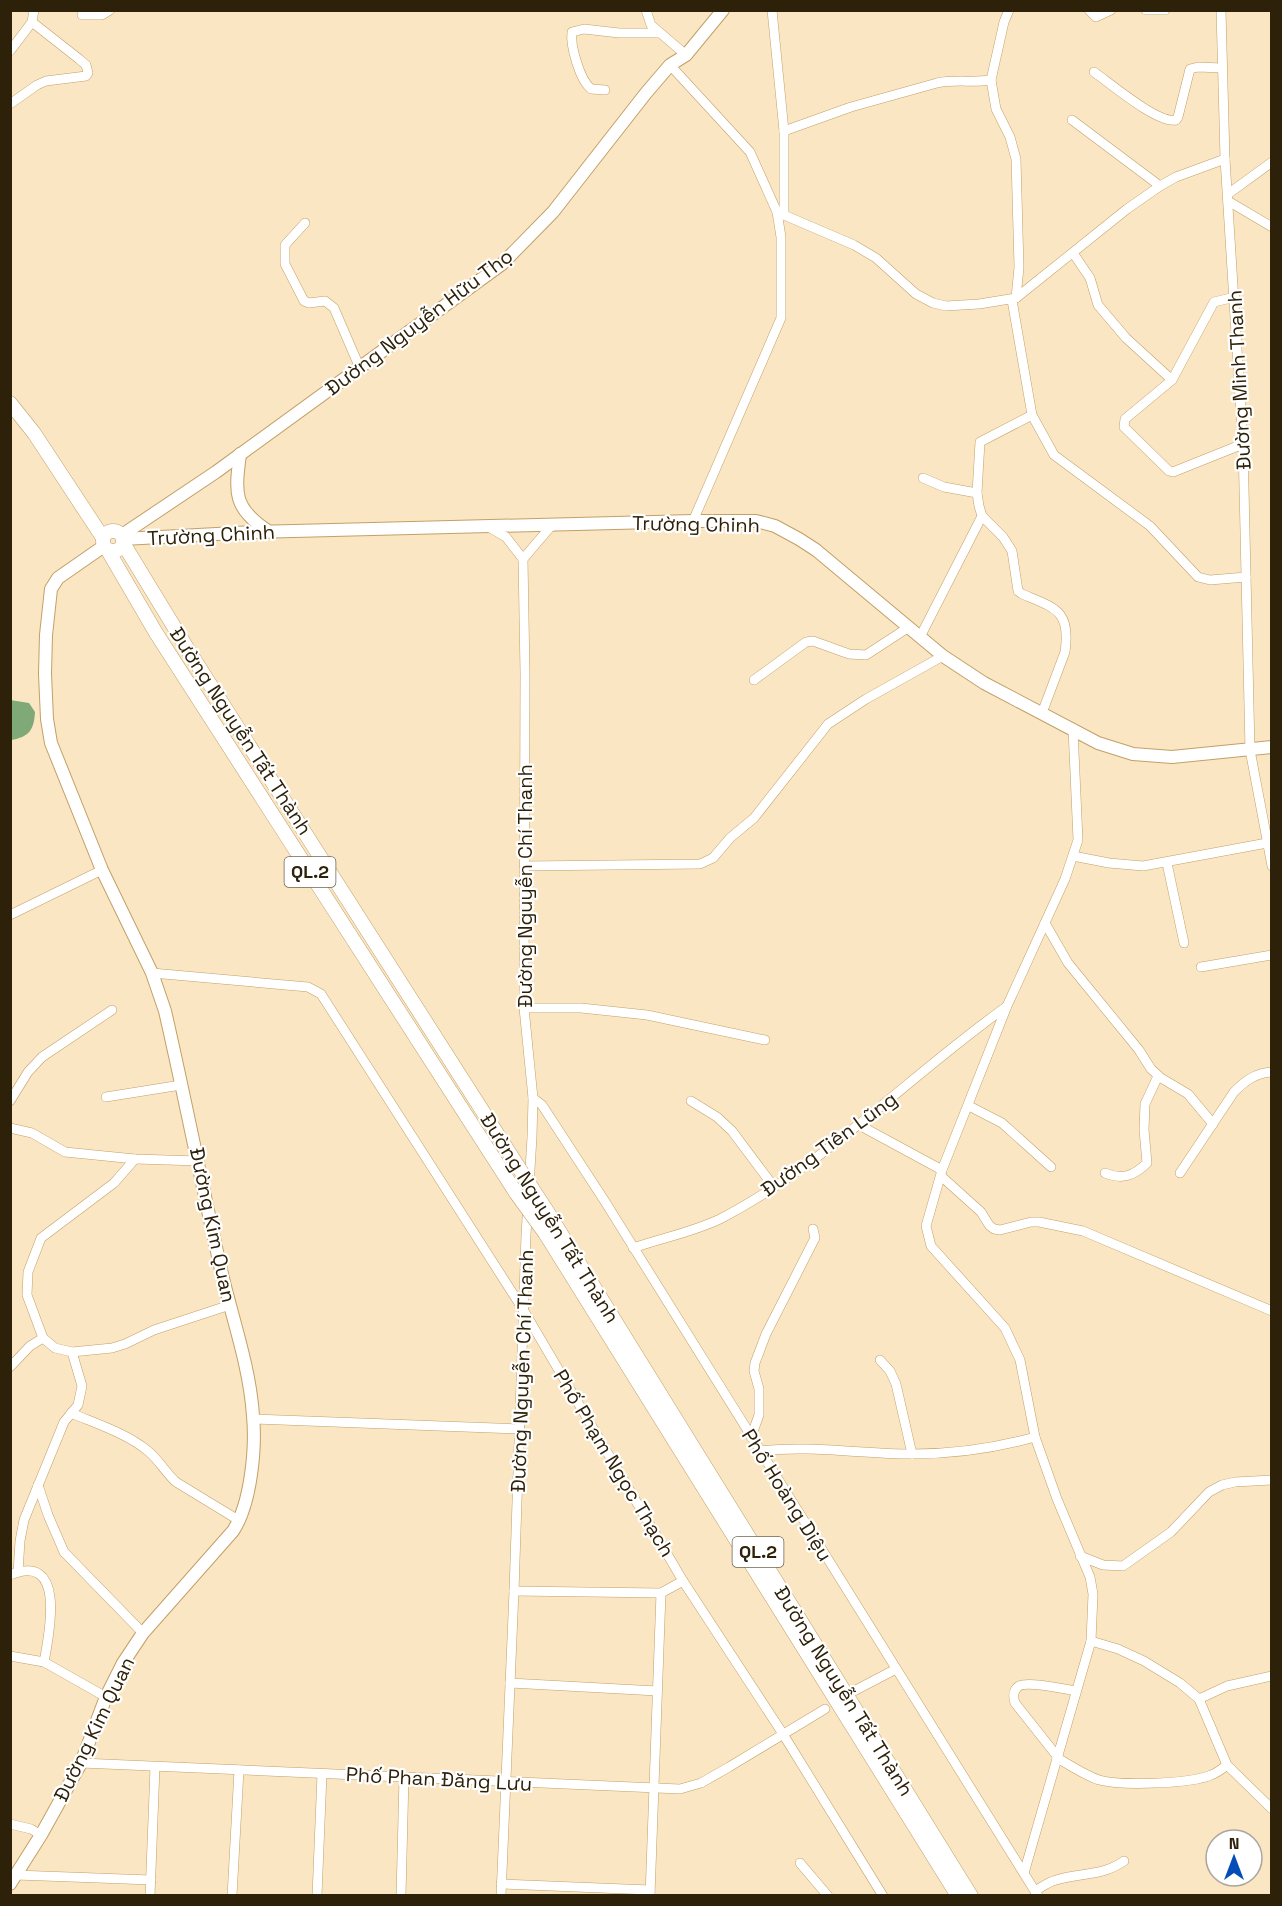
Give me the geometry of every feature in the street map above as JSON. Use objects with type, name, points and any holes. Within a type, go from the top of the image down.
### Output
[{"type":"highway","name":"QL.2","points":[[10,403],[68,483],[104,544]]},
{"type":"highway","points":[[104,544],[111,530],[116,531],[123,539]]},
{"type":"highway","name":"Đường Nguyễn Tất Thành","points":[[123,539],[190,653],[545,1208],[971,1896]]},
{"type":"highway","name":"Đường Nguyễn Tất Thành","points":[[104,544],[156,633],[516,1192],[545,1233],[958,1896]]},
{"type":"main road","name":"Đường Nguyễn Hữu Thọ","points":[[123,539],[501,264],[553,212],[670,65],[686,55],[723,10]]},
{"type":"main road","points":[[240,454],[236,482],[237,495],[249,518],[269,531]]},
{"type":"main road","name":"Trường Chinh","points":[[123,539],[269,531],[484,525],[756,522],[775,526],[816,550],[920,637],[984,683],[1098,743],[1133,754],[1172,757],[1272,747]]},
{"type":"main road","name":"Đường Kim Quan","points":[[13,1880],[81,1764],[106,1697],[123,1664],[143,1633],[240,1521],[250,1474],[254,1419],[250,1389],[165,1011],[152,973],[102,870],[51,743],[47,719],[45,674],[46,635],[54,584],[74,565],[104,544]]},
{"type":"street","points":[[10,51],[32,22],[34,10]]},
{"type":"street","points":[[82,15],[102,15],[110,10]]},
{"type":"street","points":[[646,10],[651,25],[658,33],[686,55]]},
{"type":"street","points":[[693,521],[781,318],[784,131],[772,10]]},
{"type":"street","points":[[1009,10],[1004,22],[991,80],[996,109],[1010,137],[1016,159],[1019,267],[1014,299],[1032,416],[1051,450],[1060,460],[1150,526],[1198,576],[1210,580],[1245,577]]},
{"type":"street","points":[[1089,10],[1096,17],[1111,10]]},
{"type":"street","points":[[1146,10],[1165,10]]},
{"type":"street","name":"Đường Minh Thanh","points":[[1221,10],[1225,159],[1243,444],[1250,750],[1272,866]]},
{"type":"street","points":[[10,104],[46,81],[86,76],[88,73],[86,65],[32,22]]},
{"type":"street","points":[[605,90],[591,89],[584,81],[573,48],[572,32],[584,29],[619,33],[658,33]]},
{"type":"street","points":[[670,65],[750,152],[781,214],[854,245],[876,258],[916,294],[933,303],[946,306],[1014,299],[1127,209],[1160,186],[1176,177],[1225,159]]},
{"type":"street","points":[[1094,72],[1156,116],[1172,121],[1178,117],[1190,69],[1222,68]]},
{"type":"street","points":[[784,131],[851,108],[937,83],[991,80]]},
{"type":"street","points":[[1072,120],[1160,186]]},
{"type":"street","points":[[1272,162],[1228,197],[1272,227]]},
{"type":"street","points":[[305,223],[285,245],[285,264],[304,301],[309,303],[325,301],[334,308],[359,366]]},
{"type":"street","points":[[1073,253],[1090,278],[1098,305],[1126,338],[1172,380]]},
{"type":"street","points":[[1235,297],[1214,302],[1172,380],[1123,422],[1124,427],[1169,471],[1179,472],[1243,444]]},
{"type":"street","points":[[1032,416],[980,442],[977,493],[982,516],[1003,537],[1012,551],[1018,591],[1059,611],[1064,622],[1067,643],[1065,652],[1042,713]]},
{"type":"street","points":[[923,478],[944,487],[977,493]]},
{"type":"street","points":[[920,637],[982,516]]},
{"type":"street","points":[[484,525],[507,537],[523,559],[552,525]]},
{"type":"street","name":"Đường Nguyễn Chí Thanh","points":[[501,1896],[533,1098],[524,1008],[523,559]]},
{"type":"street","points":[[754,680],[806,642],[813,641],[849,654],[866,655],[909,627]]},
{"type":"street","points":[[525,866],[700,864],[708,862],[730,838],[754,818],[828,724],[866,699],[944,656]]},
{"type":"street","points":[[1024,1873],[1091,1641],[1093,1594],[1090,1578],[1057,1499],[1035,1437],[1020,1360],[1005,1328],[931,1246],[926,1226],[941,1173],[1006,1006],[1046,923],[1078,840],[1073,729]]},
{"type":"street","points":[[1073,856],[1143,866],[1267,843]]},
{"type":"street","points":[[1167,863],[1184,943]]},
{"type":"street","points":[[10,915],[102,870]]},
{"type":"street","points":[[1046,923],[1068,963],[1158,1076],[1188,1094],[1213,1124]]},
{"type":"street","points":[[1201,967],[1272,955]]},
{"type":"street","name":"Phố Phạm Ngọc Thạch","points":[[152,973],[308,987],[321,993],[524,1311],[683,1581],[783,1734],[883,1896]]},
{"type":"street","name":"Đường Tiên Lũng","points":[[633,1248],[717,1220],[774,1187],[858,1125],[1006,1006]]},
{"type":"street","points":[[524,1008],[581,1008],[636,1014],[765,1040]]},
{"type":"street","points":[[10,1101],[28,1072],[42,1057],[112,1010]]},
{"type":"street","points":[[1180,1173],[1234,1092],[1255,1076],[1272,1072]]},
{"type":"street","points":[[1105,1173],[1116,1178],[1129,1176],[1147,1163],[1144,1130],[1145,1104],[1158,1076]]},
{"type":"street","points":[[106,1097],[181,1085]]},
{"type":"street","name":"Phố Hoàng Diệu","points":[[533,1098],[542,1105],[633,1248],[1036,1893]]},
{"type":"street","points":[[691,1101],[717,1117],[732,1131],[774,1187]]},
{"type":"street","points":[[969,1106],[1002,1123],[1051,1167]]},
{"type":"street","points":[[858,1125],[941,1173],[981,1212],[989,1226],[994,1229],[1039,1222],[1083,1231],[1272,1311]]},
{"type":"street","points":[[10,1128],[32,1133],[64,1152],[135,1159],[199,1161]]},
{"type":"street","points":[[135,1159],[114,1183],[41,1238],[28,1272],[27,1295],[43,1338],[55,1348],[72,1352],[126,1344],[154,1330],[230,1305]]},
{"type":"street","points":[[752,1437],[759,1415],[759,1389],[754,1363],[766,1334],[812,1245],[815,1235],[813,1229]]},
{"type":"street","points":[[10,1367],[30,1346],[43,1338]]},
{"type":"street","points":[[44,1662],[52,1609],[50,1592],[45,1580],[35,1572],[14,1574],[21,1530],[64,1422],[78,1405],[82,1386],[72,1352]]},
{"type":"street","points":[[880,1360],[890,1371],[896,1384],[912,1454]]},
{"type":"street","points":[[71,1413],[135,1442],[160,1461],[167,1474],[176,1482],[240,1521]]},
{"type":"street","points":[[254,1419],[520,1429]]},
{"type":"street","points":[[759,1451],[783,1448],[912,1454],[1002,1446],[1035,1437]]},
{"type":"street","points":[[1080,1556],[1103,1565],[1123,1566],[1171,1532],[1209,1492],[1221,1485],[1272,1480]]},
{"type":"street","points":[[39,1485],[48,1515],[64,1552],[143,1633]]},
{"type":"street","points":[[514,1591],[661,1593],[683,1581]]},
{"type":"street","points":[[501,1884],[650,1893],[661,1593]]},
{"type":"street","points":[[1091,1641],[1118,1649],[1144,1661],[1180,1683],[1199,1699],[1227,1765],[1272,1809]]},
{"type":"street","points":[[10,1656],[44,1662],[106,1697]]},
{"type":"street","points":[[852,1692],[896,1669]]},
{"type":"street","points":[[1199,1699],[1227,1686],[1272,1676]]},
{"type":"street","points":[[510,1683],[657,1691]]},
{"type":"street","points":[[1076,1691],[1021,1685],[1017,1687],[1013,1696],[1015,1703],[1057,1757],[1097,1779],[1110,1782],[1147,1783],[1202,1778],[1227,1765]]},
{"type":"street","name":"Phố Phan Đăng Lưu","points":[[81,1764],[680,1789],[701,1783],[825,1709]]},
{"type":"street","points":[[150,1896],[155,1767]]},
{"type":"street","points":[[232,1896],[238,1770]]},
{"type":"street","points":[[316,1896],[322,1773]]},
{"type":"street","points":[[401,1896],[404,1777]]},
{"type":"street","points":[[10,1824],[32,1829],[41,1835]]},
{"type":"street","points":[[1036,1893],[1056,1880],[1103,1872],[1124,1861]]},
{"type":"street","points":[[800,1863],[828,1896]]},
{"type":"street","points":[[13,1880],[150,1880]]},
{"type":"shaded area","points":[[10,700],[29,703],[35,712],[29,732],[11,740]]}]
